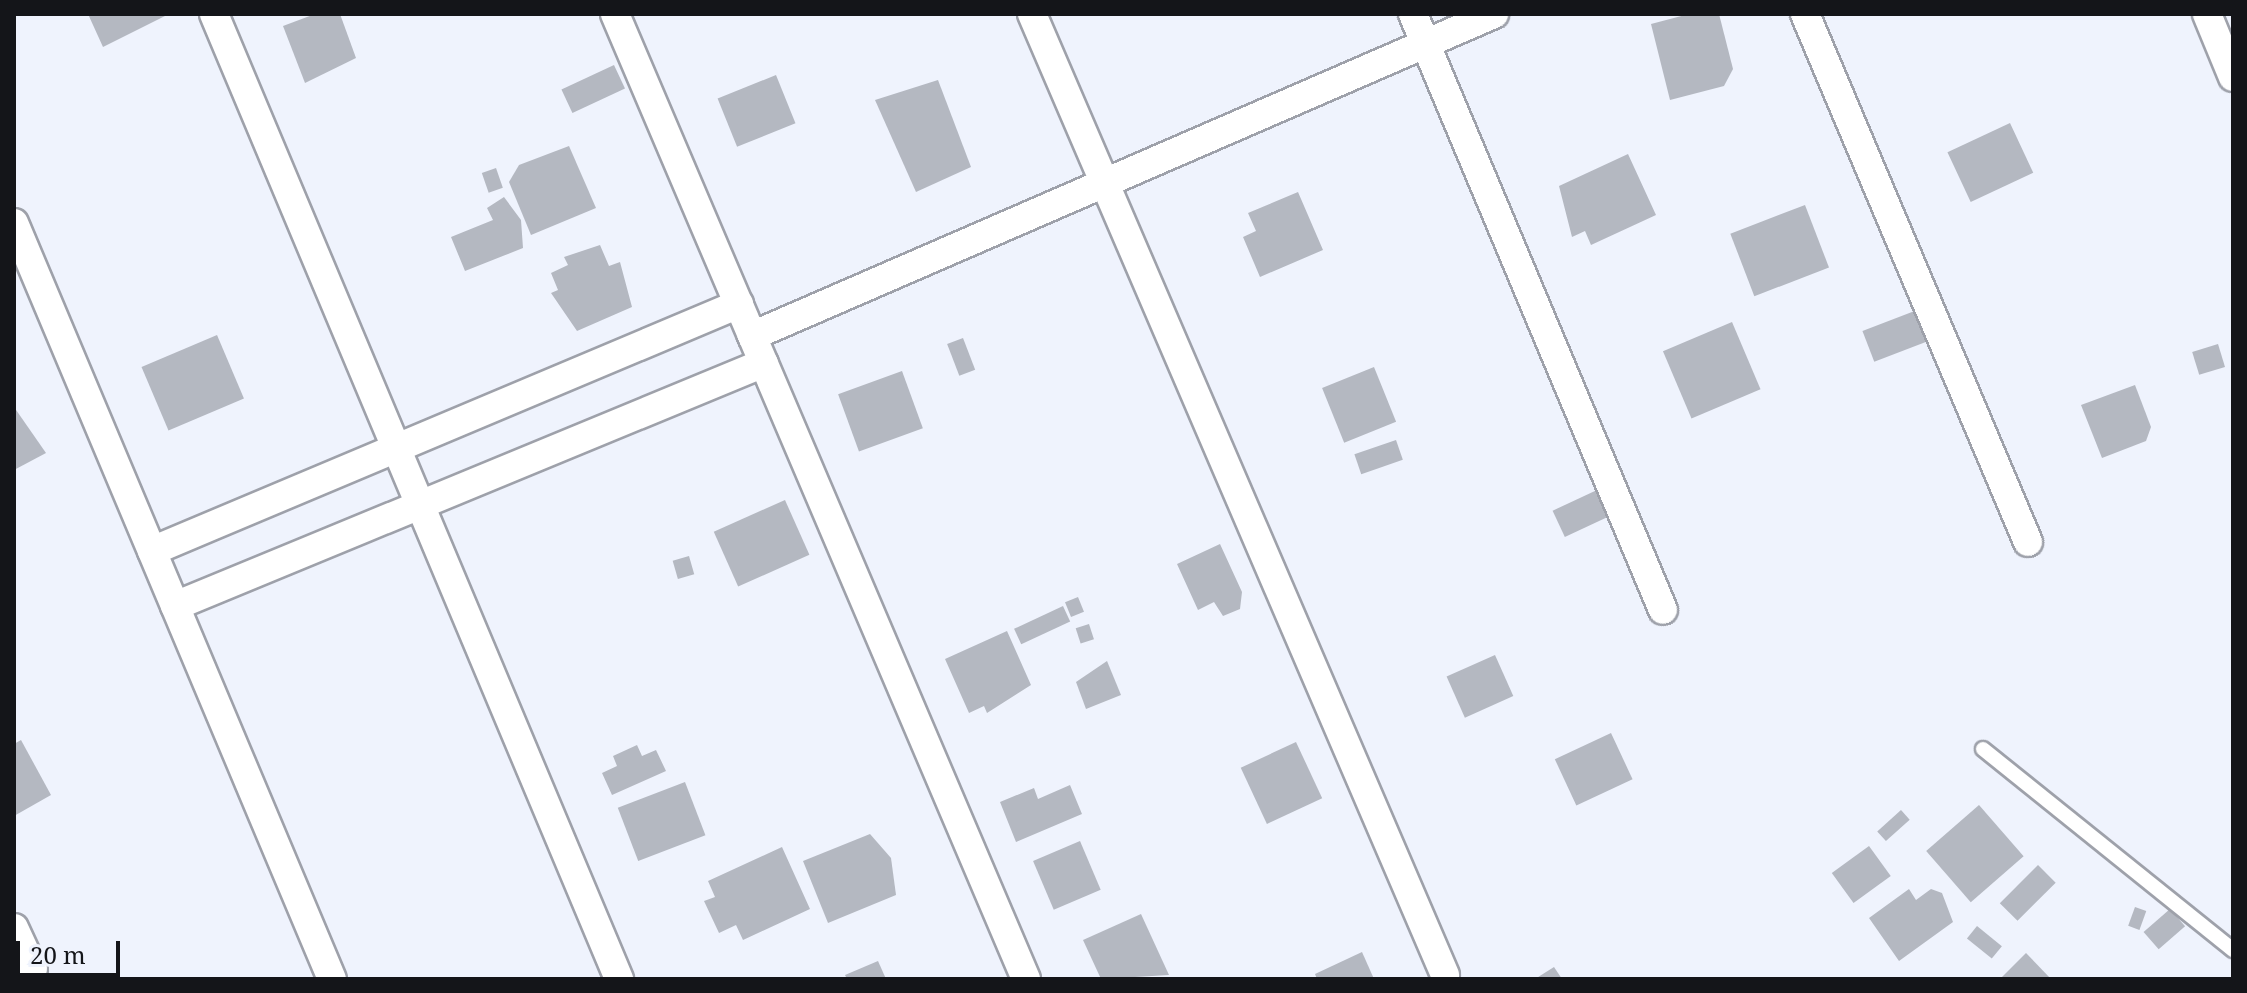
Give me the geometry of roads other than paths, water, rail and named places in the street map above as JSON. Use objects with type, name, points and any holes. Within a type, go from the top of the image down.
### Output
[{"type":"street","points":[[214,14],[619,979]]},
{"type":"street","points":[[615,14],[1026,979]]},
{"type":"street","points":[[1032,14],[1445,975]]},
{"type":"street","points":[[1413,14],[1663,610]]},
{"type":"street","points":[[752,336],[1494,14]]},
{"type":"street","points":[[1805,14],[2028,542]]},
{"type":"street","points":[[2207,14],[2233,77]]},
{"type":"street","points":[[14,223],[332,979]]},
{"type":"street","points":[[152,551],[739,304]]},
{"type":"street","points":[[175,606],[764,363]]},
{"type":"street","points":[[14,928],[33,969]]},
{"type":"lane","points":[[1983,749],[2233,950]]}]
